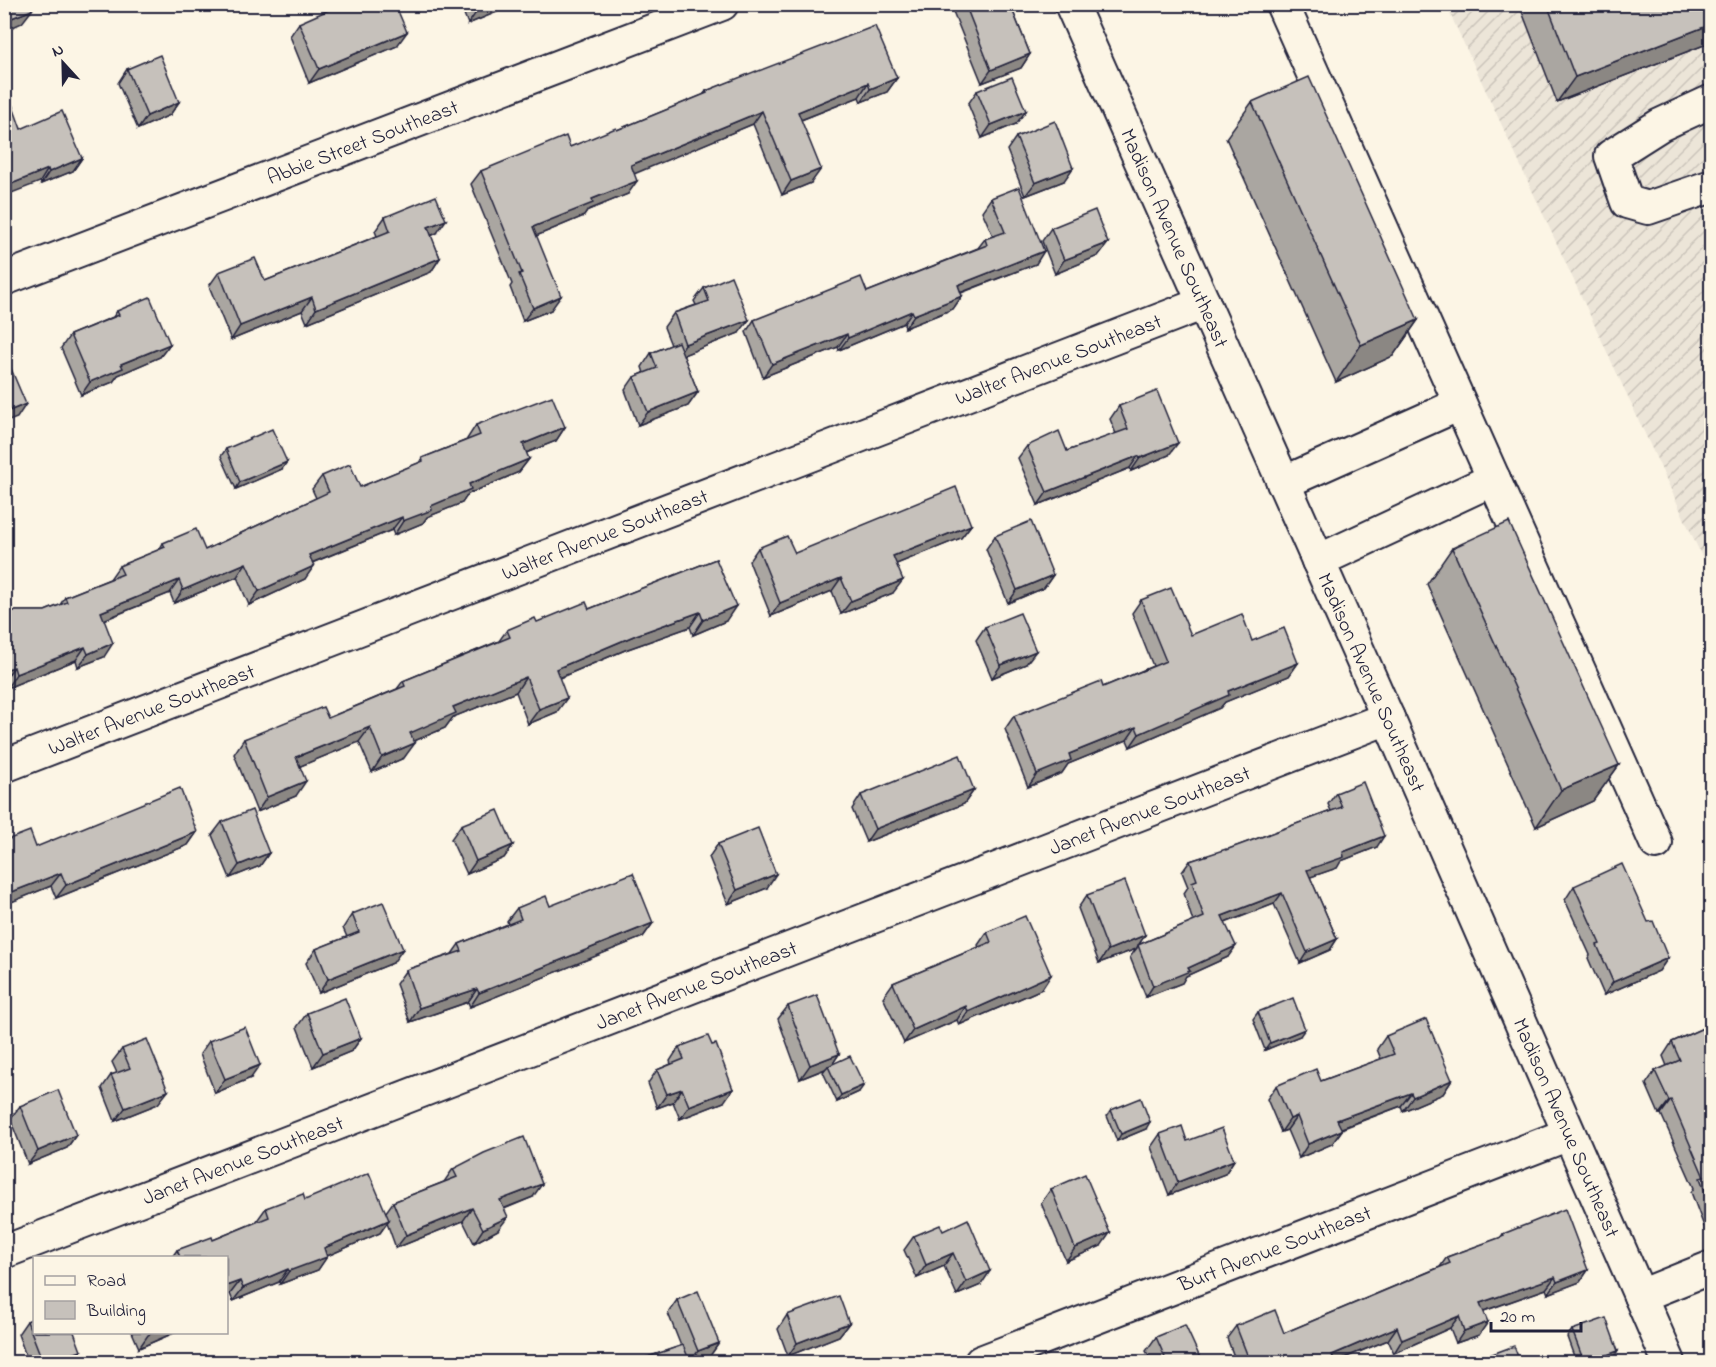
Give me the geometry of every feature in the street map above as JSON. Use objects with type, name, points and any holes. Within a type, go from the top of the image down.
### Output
[{"type":"street","name":"Abbie Street Southeast","points":[[4,279],[722,4]]},
{"type":"street","name":"Madison Avenue Southeast","points":[[1071,4],[1388,718],[1669,1362]]},
{"type":"street","points":[[1282,4],[1656,843]]},
{"type":"street","points":[[1712,101],[1660,124],[1611,156],[1628,202],[1648,208],[1712,186]]},
{"type":"street","name":"Walter Avenue Southeast","points":[[4,766],[1204,303]]},
{"type":"street","points":[[1283,483],[1460,404]]},
{"type":"street","points":[[1318,561],[1494,479]]},
{"type":"street","name":"Janet Avenue Southeast","points":[[4,1252],[1388,718]]},
{"type":"street","name":"Burt Avenue Southeast","points":[[981,1362],[1569,1134]]},
{"type":"street","points":[[1640,1296],[1712,1267]]},
{"type":"shaded area","points":[[1446,5],[1711,5],[1711,576]]},
{"type":"building","points":[[4,4],[30,4],[32,10],[4,21]]},
{"type":"building","points":[[342,4],[395,4],[407,32],[319,69],[299,23]]},
{"type":"building","points":[[475,4],[493,4],[477,11]]},
{"type":"building","points":[[965,4],[1010,4],[1030,54],[991,70]]},
{"type":"building","points":[[1547,4],[1712,4],[1712,24],[1575,77]]},
{"type":"building","points":[[875,26],[897,78],[870,89],[868,83],[798,112],[821,169],[791,181],[762,111],[631,165],[637,181],[592,199],[593,203],[533,227],[561,296],[533,308],[519,274],[522,273],[481,171],[566,136],[570,147],[616,128],[617,130],[707,93],[706,91]]},
{"type":"building","points":[[160,55],[179,102],[147,116],[127,69]]},
{"type":"building","points":[[1012,77],[1026,111],[991,125],[977,91]]},
{"type":"building","points":[[1309,77],[1418,320],[1361,345],[1252,102]]},
{"type":"building","points":[[7,90],[21,129],[62,111],[82,158],[4,187],[4,91]]},
{"type":"building","points":[[1055,121],[1073,168],[1035,183],[1016,137]]},
{"type":"building","points":[[1019,187],[1044,251],[958,285],[962,296],[914,315],[912,311],[848,338],[847,334],[772,364],[754,320],[861,277],[867,292],[987,245],[985,239],[1005,232],[991,198]]},
{"type":"building","points":[[436,196],[446,220],[428,227],[440,258],[316,309],[312,297],[240,326],[219,272],[255,258],[265,281],[390,231],[385,217]]},
{"type":"building","points":[[1095,210],[1108,243],[1064,260],[1051,228]]},
{"type":"building","points":[[731,276],[749,320],[685,344],[674,313],[709,301],[704,288]]},
{"type":"building","points":[[150,297],[170,344],[121,364],[123,368],[90,382],[70,335],[119,315],[117,311]]},
{"type":"building","points":[[678,342],[698,392],[648,412],[634,377],[657,368],[651,353]]},
{"type":"building","points":[[6,357],[26,404],[4,413],[4,358]]},
{"type":"building","points":[[1157,391],[1178,443],[1140,458],[1138,456],[1047,492],[1027,446],[1059,431],[1067,451],[1128,429],[1119,406]]},
{"type":"building","points":[[552,396],[565,427],[523,444],[529,459],[469,484],[471,489],[431,506],[432,510],[403,521],[402,517],[309,555],[314,566],[259,591],[246,563],[183,590],[179,580],[101,612],[113,643],[88,654],[85,647],[16,674],[14,667],[4,670],[4,611],[45,611],[67,602],[65,597],[123,574],[119,566],[165,547],[163,543],[196,529],[205,550],[329,492],[322,476],[350,464],[360,487],[423,461],[422,458],[480,435],[476,425]]},
{"type":"building","points":[[272,429],[287,462],[240,482],[226,449]]},
{"type":"building","points":[[956,487],[971,525],[893,556],[903,580],[851,601],[841,578],[780,603],[758,548],[787,536],[795,553]]},
{"type":"building","points":[[1031,521],[1053,575],[1017,590],[995,536]]},
{"type":"building","points":[[1509,522],[1619,765],[1561,790],[1452,548]]},
{"type":"building","points":[[716,559],[736,606],[703,620],[700,612],[636,635],[556,669],[567,698],[539,709],[526,677],[453,707],[456,713],[410,733],[415,743],[382,757],[370,727],[296,757],[306,781],[267,797],[244,739],[323,707],[328,718],[405,686],[403,681],[510,637],[507,630],[535,618],[537,622],[586,602],[589,609]]},
{"type":"building","points":[[1171,588],[1191,635],[1242,614],[1252,641],[1284,628],[1298,663],[1228,691],[1229,695],[1139,734],[1136,727],[1069,754],[1071,760],[1037,774],[1014,716],[1101,681],[1103,687],[1166,661],[1141,600]]},
{"type":"building","points":[[1020,613],[1036,651],[1001,665],[985,627]]},
{"type":"building","points":[[960,755],[974,790],[875,829],[861,795]]},
{"type":"building","points":[[1363,782],[1384,836],[1343,852],[1344,857],[1307,870],[1337,939],[1307,952],[1282,893],[1222,916],[1236,946],[1188,968],[1190,971],[1153,986],[1138,945],[1204,917],[1192,882],[1197,880],[1190,861],[1342,807],[1336,793]]},
{"type":"building","points":[[180,788],[197,832],[66,885],[61,873],[4,895],[4,841],[30,831],[36,847]]},
{"type":"building","points":[[252,810],[269,853],[239,865],[222,822]]},
{"type":"building","points":[[498,810],[513,845],[476,861],[461,825]]},
{"type":"building","points":[[758,828],[776,874],[737,890],[718,844]]},
{"type":"building","points":[[1622,864],[1648,922],[1653,921],[1668,958],[1613,982],[1597,945],[1600,944],[1574,886]]},
{"type":"building","points":[[633,873],[653,923],[479,993],[477,989],[419,1008],[406,970],[462,951],[459,944],[521,919],[517,908],[546,896],[550,906]]},
{"type":"building","points":[[1125,881],[1145,935],[1108,950],[1087,895]]},
{"type":"building","points":[[383,902],[403,949],[328,979],[316,949],[359,932],[352,914]]},
{"type":"building","points":[[1025,916],[1051,975],[968,1012],[966,1006],[913,1030],[893,983],[991,942],[987,932]]},
{"type":"building","points":[[817,995],[839,1054],[810,1065],[788,1006]]},
{"type":"building","points":[[345,998],[361,1038],[323,1053],[307,1013]]},
{"type":"building","points":[[1293,998],[1305,1029],[1270,1043],[1258,1012]]},
{"type":"building","points":[[1426,1019],[1452,1080],[1413,1097],[1411,1093],[1337,1120],[1342,1130],[1308,1144],[1297,1116],[1290,1119],[1276,1086],[1316,1069],[1321,1081],[1394,1054],[1386,1036]]},
{"type":"building","points":[[1712,1024],[1712,1209],[1700,1178],[1704,1177],[1671,1100],[1669,1101],[1655,1071],[1680,1060],[1672,1042]]},
{"type":"building","points":[[245,1027],[260,1065],[225,1079],[209,1041]]},
{"type":"building","points":[[708,1036],[712,1045],[716,1044],[733,1089],[689,1106],[682,1089],[667,1094],[657,1070],[684,1059],[679,1047]]},
{"type":"building","points":[[147,1039],[168,1091],[125,1108],[111,1075],[130,1068],[122,1049]]},
{"type":"building","points":[[850,1056],[864,1085],[841,1095],[828,1066]]},
{"type":"building","points":[[58,1090],[76,1135],[38,1151],[20,1106]]},
{"type":"building","points":[[1141,1098],[1150,1122],[1121,1134],[1111,1110]]},
{"type":"building","points":[[1182,1126],[1187,1141],[1222,1128],[1234,1160],[1178,1182],[1160,1134]]},
{"type":"building","points":[[524,1137],[542,1184],[500,1200],[508,1217],[483,1229],[472,1208],[406,1235],[393,1202],[457,1177],[453,1169],[484,1153]]},
{"type":"building","points":[[369,1173],[389,1220],[324,1248],[327,1257],[289,1271],[288,1269],[243,1288],[240,1281],[228,1285],[228,1256],[180,1256],[177,1250],[212,1237],[213,1240],[269,1217],[266,1208],[303,1194],[305,1200]]},
{"type":"building","points":[[1085,1174],[1110,1233],[1075,1248],[1051,1189]]},
{"type":"building","points":[[1565,1209],[1588,1270],[1557,1282],[1555,1277],[1480,1303],[1488,1322],[1464,1331],[1459,1316],[1402,1340],[1397,1327],[1332,1355],[1335,1362],[1250,1362],[1236,1326],[1275,1310],[1284,1333],[1450,1263],[1447,1257],[1504,1236],[1503,1234]]},
{"type":"building","points":[[968,1219],[990,1271],[966,1282],[953,1253],[926,1265],[914,1236],[940,1225],[943,1231]]},
{"type":"building","points":[[698,1291],[719,1343],[698,1351],[677,1300]]},
{"type":"building","points":[[839,1296],[849,1323],[797,1343],[787,1315]]},
{"type":"building","points":[[33,1318],[33,1334],[75,1334],[81,1351],[43,1362],[27,1321]]},
{"type":"building","points":[[1606,1318],[1618,1351],[1584,1362],[1572,1330]]},
{"type":"building","points":[[1185,1325],[1202,1362],[1167,1362],[1156,1337]]},
{"type":"building","points":[[683,1345],[690,1362],[633,1362]]},
{"type":"building","points":[[1514,1346],[1520,1362],[1490,1362],[1487,1356]]}]
